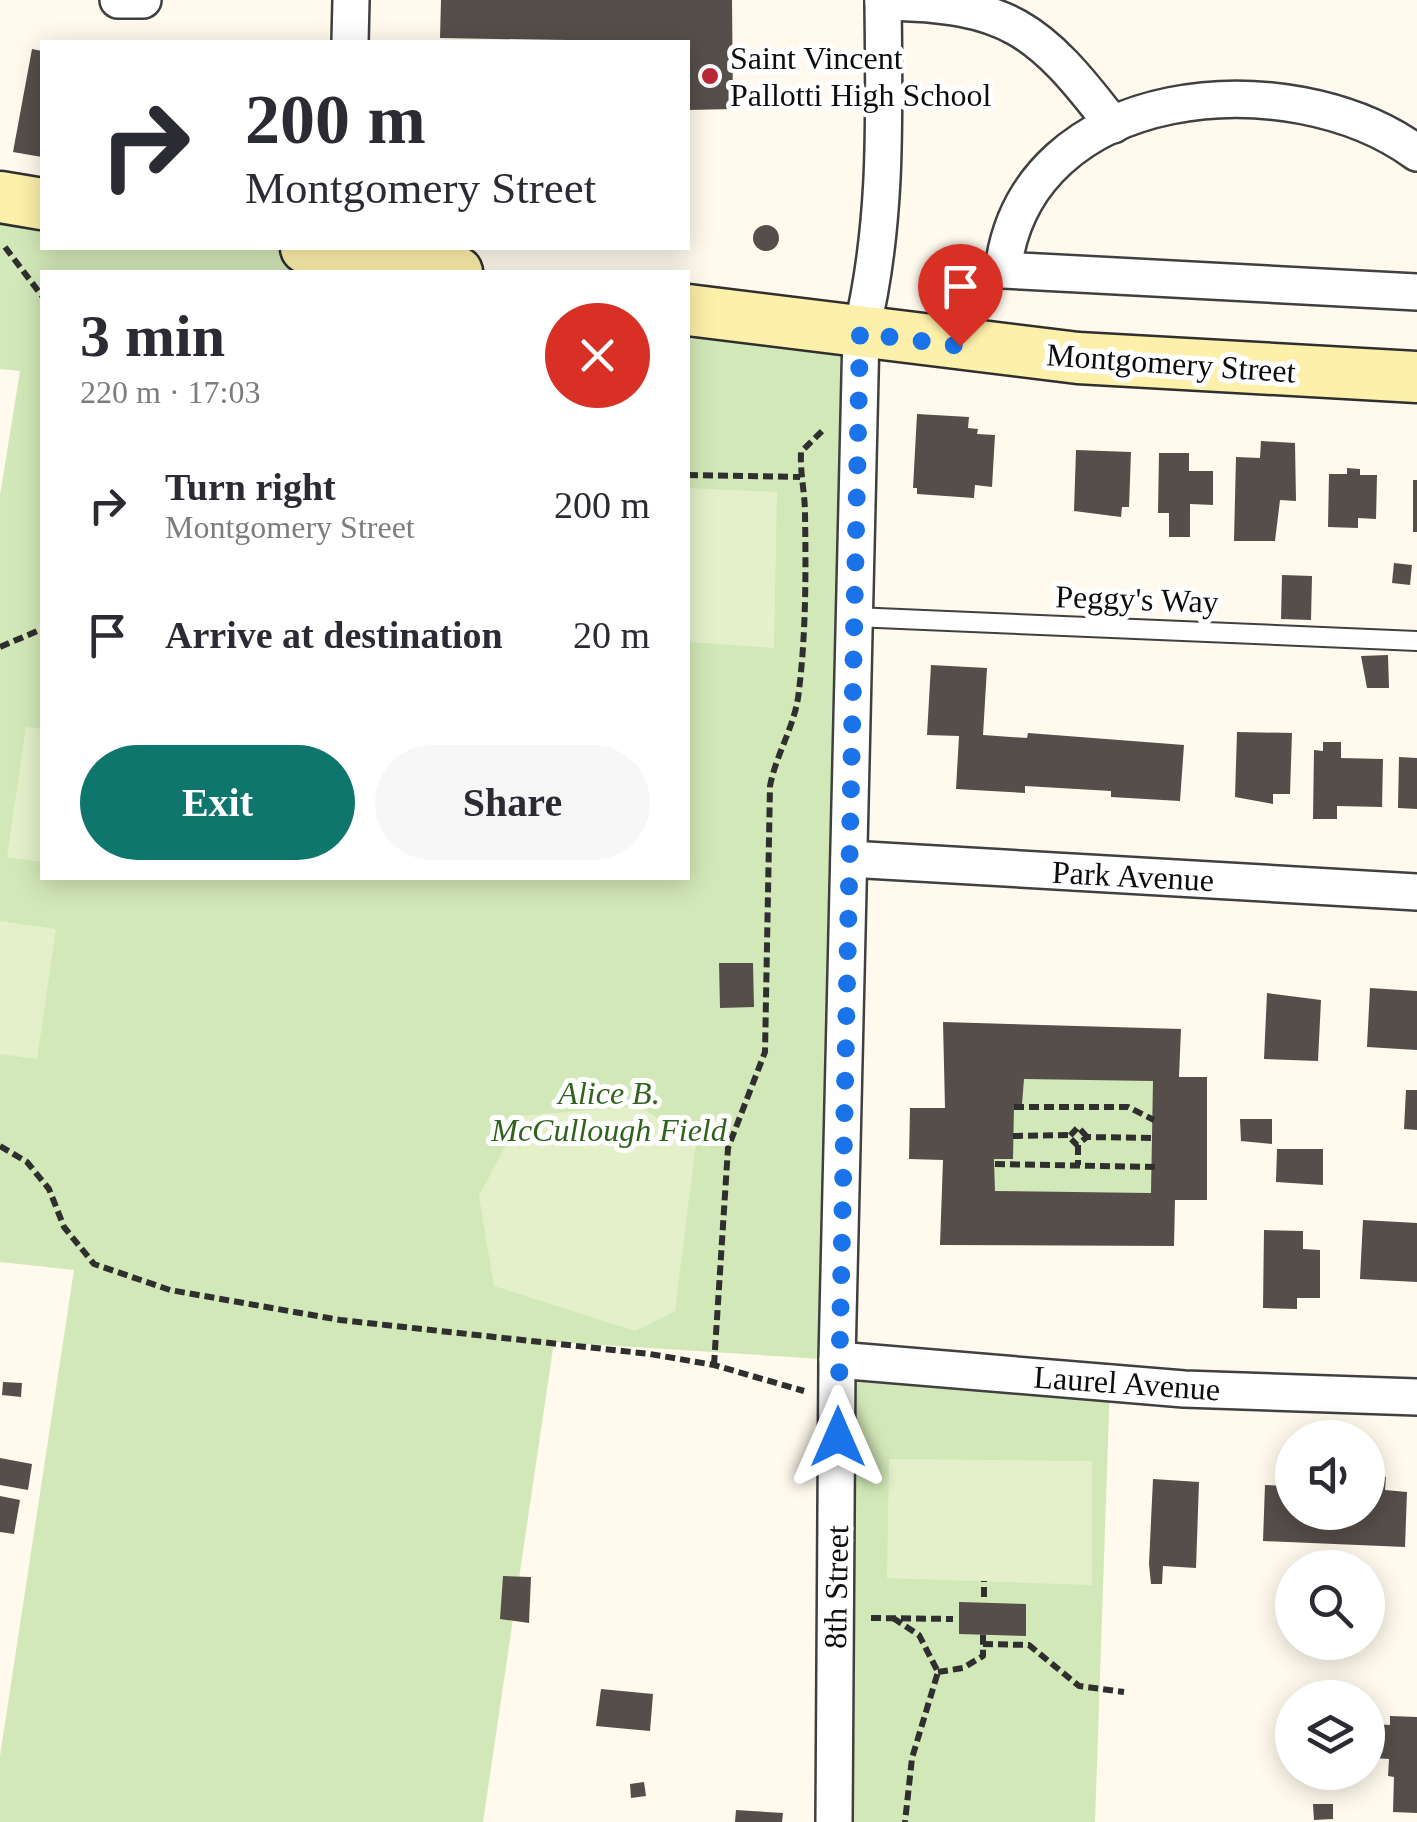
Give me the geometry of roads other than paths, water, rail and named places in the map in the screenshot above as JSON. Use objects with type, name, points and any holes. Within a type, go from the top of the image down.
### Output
[{"type":"street","points":[[118,0],[143,0]]},
{"type":"street","points":[[350,40],[351,0]]},
{"type":"street","points":[[882,1],[944,3],[1011,22],[1074,74],[1113,126]]},
{"type":"street","name":"8th Street","points":[[834,1822],[837,1360],[860,333],[876,271],[882,212],[882,1]]},
{"type":"street","points":[[1417,153],[1389,133],[1332,110],[1271,101],[1166,106],[1113,126],[1070,149],[1037,179],[1007,238],[1003,270],[1417,292]]},
{"type":"street","points":[[0,197],[40,204]]},
{"type":"street","points":[[330,250],[446,270]]},
{"type":"street","name":"Montgomery Street","points":[[690,310],[1078,358],[1417,377]]},
{"type":"street","name":"Park Avenue","points":[[849,859],[1417,892]]},
{"type":"street","name":"Laurel Avenue","points":[[837,1360],[1184,1389],[1417,1398]]},
{"type":"lane","name":"Peggy's Way","points":[[854,617],[1417,641]]},
{"type":"place","name":"Saint Vincent Pallotti High School","points":[[710,76]]},
{"type":"park label","name":"Alice B. McCullough Field","points":[[609,1112]]}]
